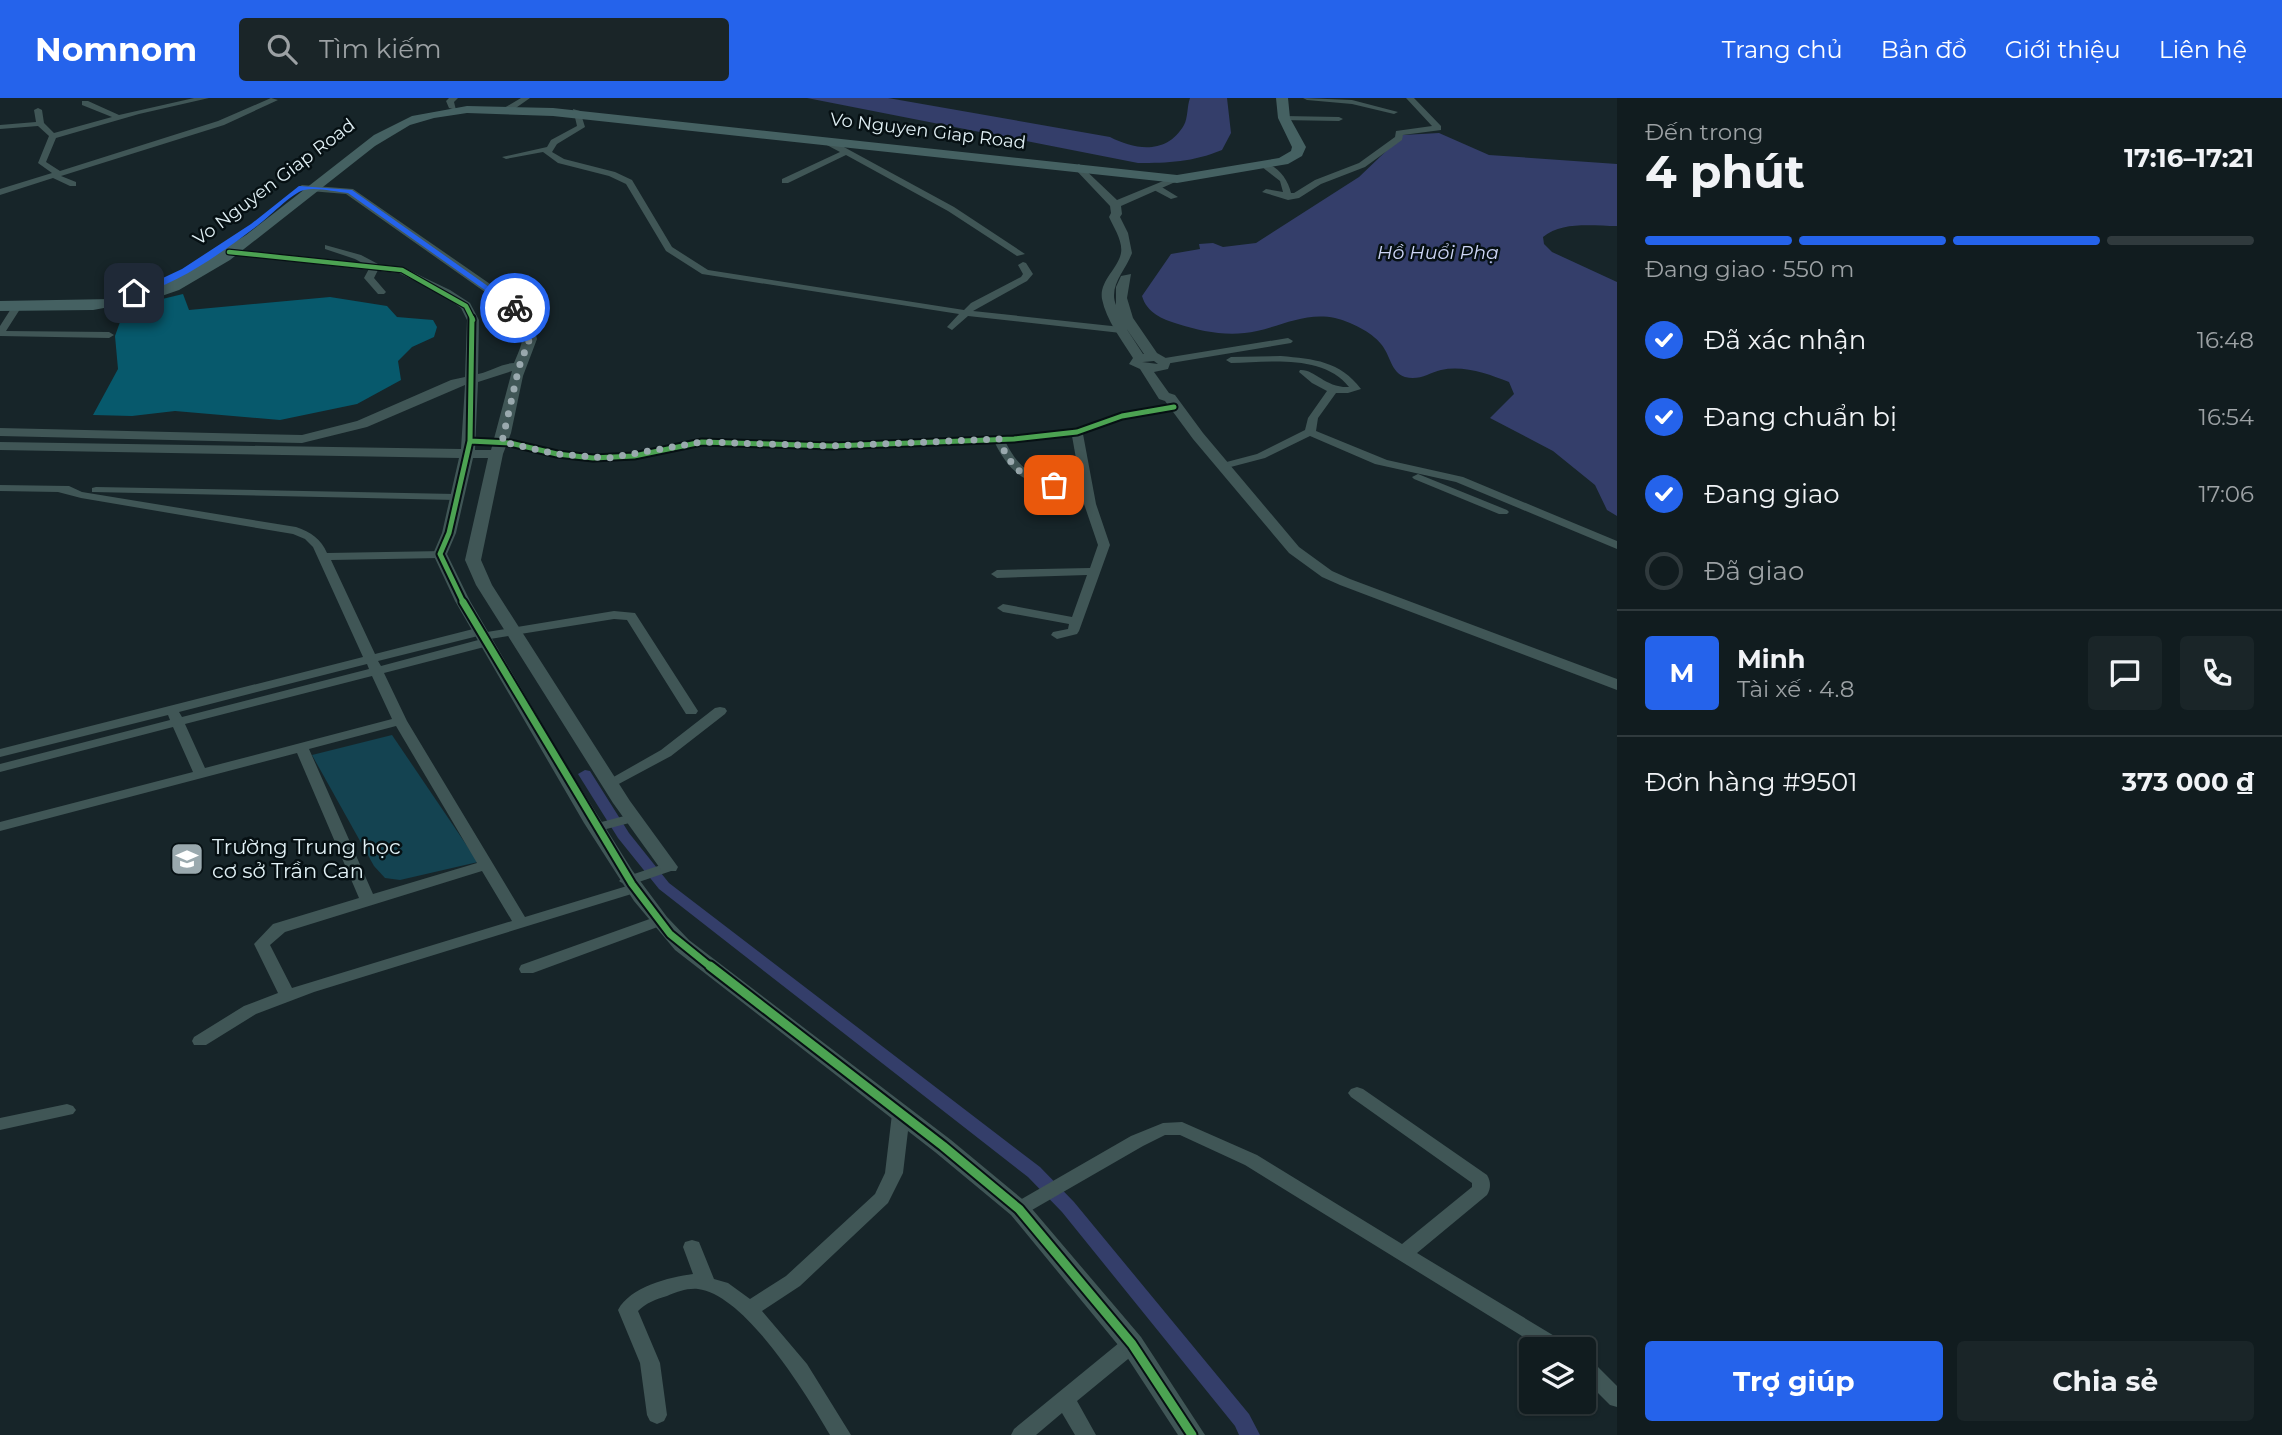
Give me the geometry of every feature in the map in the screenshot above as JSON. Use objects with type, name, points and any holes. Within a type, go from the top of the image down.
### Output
[{"type":"highway","points":[[1282,98],[1284,118]]},
{"type":"highway","name":"Vo Nguyen Giap Road","points":[[0,304],[82,306],[148,296],[192,276],[229,252],[371,134],[412,116],[453,103],[576,113],[839,145],[1032,162],[1177,179],[1283,161],[1299,150],[1284,118]]},
{"type":"highway","name":"Vo Nguyen Giap Road","points":[[0,304],[92,300],[149,289],[171,279],[253,225],[379,136],[405,123],[454,111],[509,108]]},
{"type":"street","points":[[152,98],[165,106]]},
{"type":"street","points":[[53,136],[118,117],[202,98]]},
{"type":"street","points":[[509,108],[526,98]]},
{"type":"street","points":[[1307,98],[1352,102],[1394,113]]},
{"type":"street","points":[[1266,192],[1288,197],[1362,165],[1399,138],[1402,131],[1439,127],[1413,104],[1410,98]]},
{"type":"street","points":[[0,192],[221,123],[243,111],[274,100]]},
{"type":"street","points":[[85,103],[118,117]]},
{"type":"street","points":[[38,110],[40,124],[53,136]]},
{"type":"street","points":[[506,157],[548,149],[581,127],[576,113]]},
{"type":"street","points":[[18,115],[19,125]]},
{"type":"street","points":[[1284,118],[1339,119]]},
{"type":"street","points":[[0,127],[40,124]]},
{"type":"street","points":[[53,136],[42,163],[73,184]]},
{"type":"street","points":[[785,181],[839,145],[951,209],[1020,254]]},
{"type":"street","points":[[548,149],[547,153],[555,159],[612,174],[629,182],[642,198],[669,249],[705,272],[966,312],[1121,330]]},
{"type":"street","points":[[1265,165],[1284,180],[1288,197]]},
{"type":"street","points":[[1079,167],[1123,216],[1140,249],[1120,287],[1121,305],[1153,363],[1164,396],[1294,550],[1327,574],[1617,685]]},
{"type":"street","points":[[1153,363],[1121,330],[1107,297],[1129,247],[1114,217],[1116,209],[1177,179]]},
{"type":"street","points":[[307,188],[349,191],[515,308],[531,335],[519,367],[473,560],[484,585],[610,783],[630,885],[658,921],[744,994],[901,1114],[1019,1209],[1132,1344],[1192,1435]]},
{"type":"street","points":[[1157,188],[1174,197]]},
{"type":"street","points":[[328,247],[375,266]]},
{"type":"street","points":[[200,1041],[250,1010],[630,885],[659,870],[616,823],[522,706],[484,636],[453,588],[440,554],[449,533],[468,448],[473,320],[466,306],[420,276],[375,266],[229,252]]},
{"type":"street","points":[[951,327],[966,312],[1024,279],[1028,274],[1023,265]]},
{"type":"street","points":[[375,266],[369,278],[381,292]]},
{"type":"street","points":[[17,306],[4,321],[3,334],[109,335]]},
{"type":"street","points":[[1153,363],[1288,341]]},
{"type":"street","points":[[1304,372],[1323,388],[1332,391],[1356,389],[1345,376],[1320,363],[1310,351]]},
{"type":"street","points":[[1231,360],[1320,363]]},
{"type":"street","points":[[0,446],[286,440],[327,435],[472,378],[493,375],[502,368],[519,367]]},
{"type":"street","points":[[1310,432],[1313,418],[1332,391]]},
{"type":"street","points":[[0,432],[181,443],[499,448],[608,458],[702,442],[832,446],[999,439],[1077,432],[1122,416],[1172,403]]},
{"type":"street","points":[[1057,635],[1073,631],[1104,545],[1086,484],[1077,432]]},
{"type":"street","points":[[1223,466],[1261,456],[1310,432],[1503,512]]},
{"type":"street","points":[[999,439],[1010,462],[1034,482],[1086,484]]},
{"type":"street","points":[[1379,462],[1459,479],[1617,544]]},
{"type":"street","points":[[0,488],[455,498]]},
{"type":"street","points":[[59,489],[296,531],[309,537],[324,557],[400,721],[520,922]]},
{"type":"street","points":[[324,557],[440,554]]},
{"type":"street","points":[[997,574],[1096,571]]},
{"type":"street","points":[[1003,608],[1076,621]]},
{"type":"street","points":[[0,768],[175,716],[512,629],[614,615],[631,616],[691,711]]},
{"type":"street","points":[[610,783],[659,757],[720,711]]},
{"type":"street","points":[[0,753],[175,716]]},
{"type":"street","points":[[175,716],[200,772]]},
{"type":"street","points":[[0,827],[400,721]]},
{"type":"street","points":[[301,746],[368,901]]},
{"type":"street","points":[[288,996],[262,944],[268,935],[279,928],[486,864]]},
{"type":"street","points":[[527,969],[658,921]]},
{"type":"street","points":[[1357,1093],[1478,1176],[1482,1184],[1481,1191],[1404,1253]]},
{"type":"street","points":[[0,1124],[67,1110]]},
{"type":"street","points":[[748,1310],[793,1280],[882,1198],[894,1173],[901,1114]]},
{"type":"street","points":[[1019,1209],[1137,1140],[1163,1129],[1182,1128],[1251,1160],[1540,1337]]},
{"type":"street","points":[[692,1247],[706,1283]]},
{"type":"street","points":[[657,1415],[650,1363],[628,1310],[635,1301],[663,1289],[691,1282],[706,1283],[748,1310],[786,1350],[839,1434]]},
{"type":"street","points":[[1021,1435],[1132,1344]]},
{"type":"street","points":[[1596,1378],[1617,1399]]},
{"type":"street","points":[[1065,1399],[1086,1435]]},
{"type":"shaded area","points":[[183,294],[189,310],[330,297],[387,306],[397,317],[433,320],[437,327],[434,337],[412,347],[398,361],[401,380],[357,404],[280,420],[175,411],[132,416],[93,415],[118,369],[115,336],[125,308]]},
{"type":"shaded area","points":[[392,735],[478,862],[400,880],[385,878],[374,866],[312,755]]},
{"type":"water","points":[[807,98],[888,98],[1110,137],[1130,145],[1150,147],[1169,141],[1177,135],[1185,122],[1190,98],[1227,98],[1231,133],[1222,150],[1211,154],[1180,161],[1138,163]]},
{"type":"water","name":"Hồ Huổi Phạ","points":[[1439,133],[1489,155],[1617,164],[1617,226],[1568,226],[1543,237],[1544,244],[1552,252],[1617,282],[1617,516],[1607,510],[1595,485],[1553,451],[1490,418],[1514,394],[1509,382],[1467,369],[1441,370],[1419,377],[1405,377],[1397,372],[1384,348],[1372,335],[1335,318],[1295,320],[1247,333],[1217,333],[1166,320],[1151,311],[1144,302],[1142,296],[1171,254],[1200,249],[1199,244],[1213,243],[1223,247],[1256,243],[1359,177],[1403,135]]},
{"type":"waterway","points":[[585,774],[623,835],[664,886],[1034,1172],[1068,1207],[1242,1420],[1250,1435]]},
{"type":"cycle path","points":[[229,252],[402,270],[446,292],[466,306],[473,320],[470,441],[449,533],[440,554],[454,586],[554,760],[623,871],[650,910],[682,945],[943,1146],[1019,1209],[1132,1344],[1192,1435]]},
{"type":"cycle path","points":[[470,441],[510,443],[557,454],[593,458],[634,456],[702,442],[832,446],[1014,439],[1077,432],[1122,416],[1174,407]]},
{"type":"way so far","points":[[515,308],[524,319],[531,335],[519,367],[502,442],[557,454],[608,458],[634,456],[702,442],[832,446],[999,439],[1010,462],[1027,478],[1041,484],[1054,485]]},
{"type":"place","name":"Trường Trung học cơ sở Trần Can","points":[[187,859]]},
{"type":"route","points":[[134,293],[149,289],[185,271],[302,188],[343,189],[515,308]]}]
